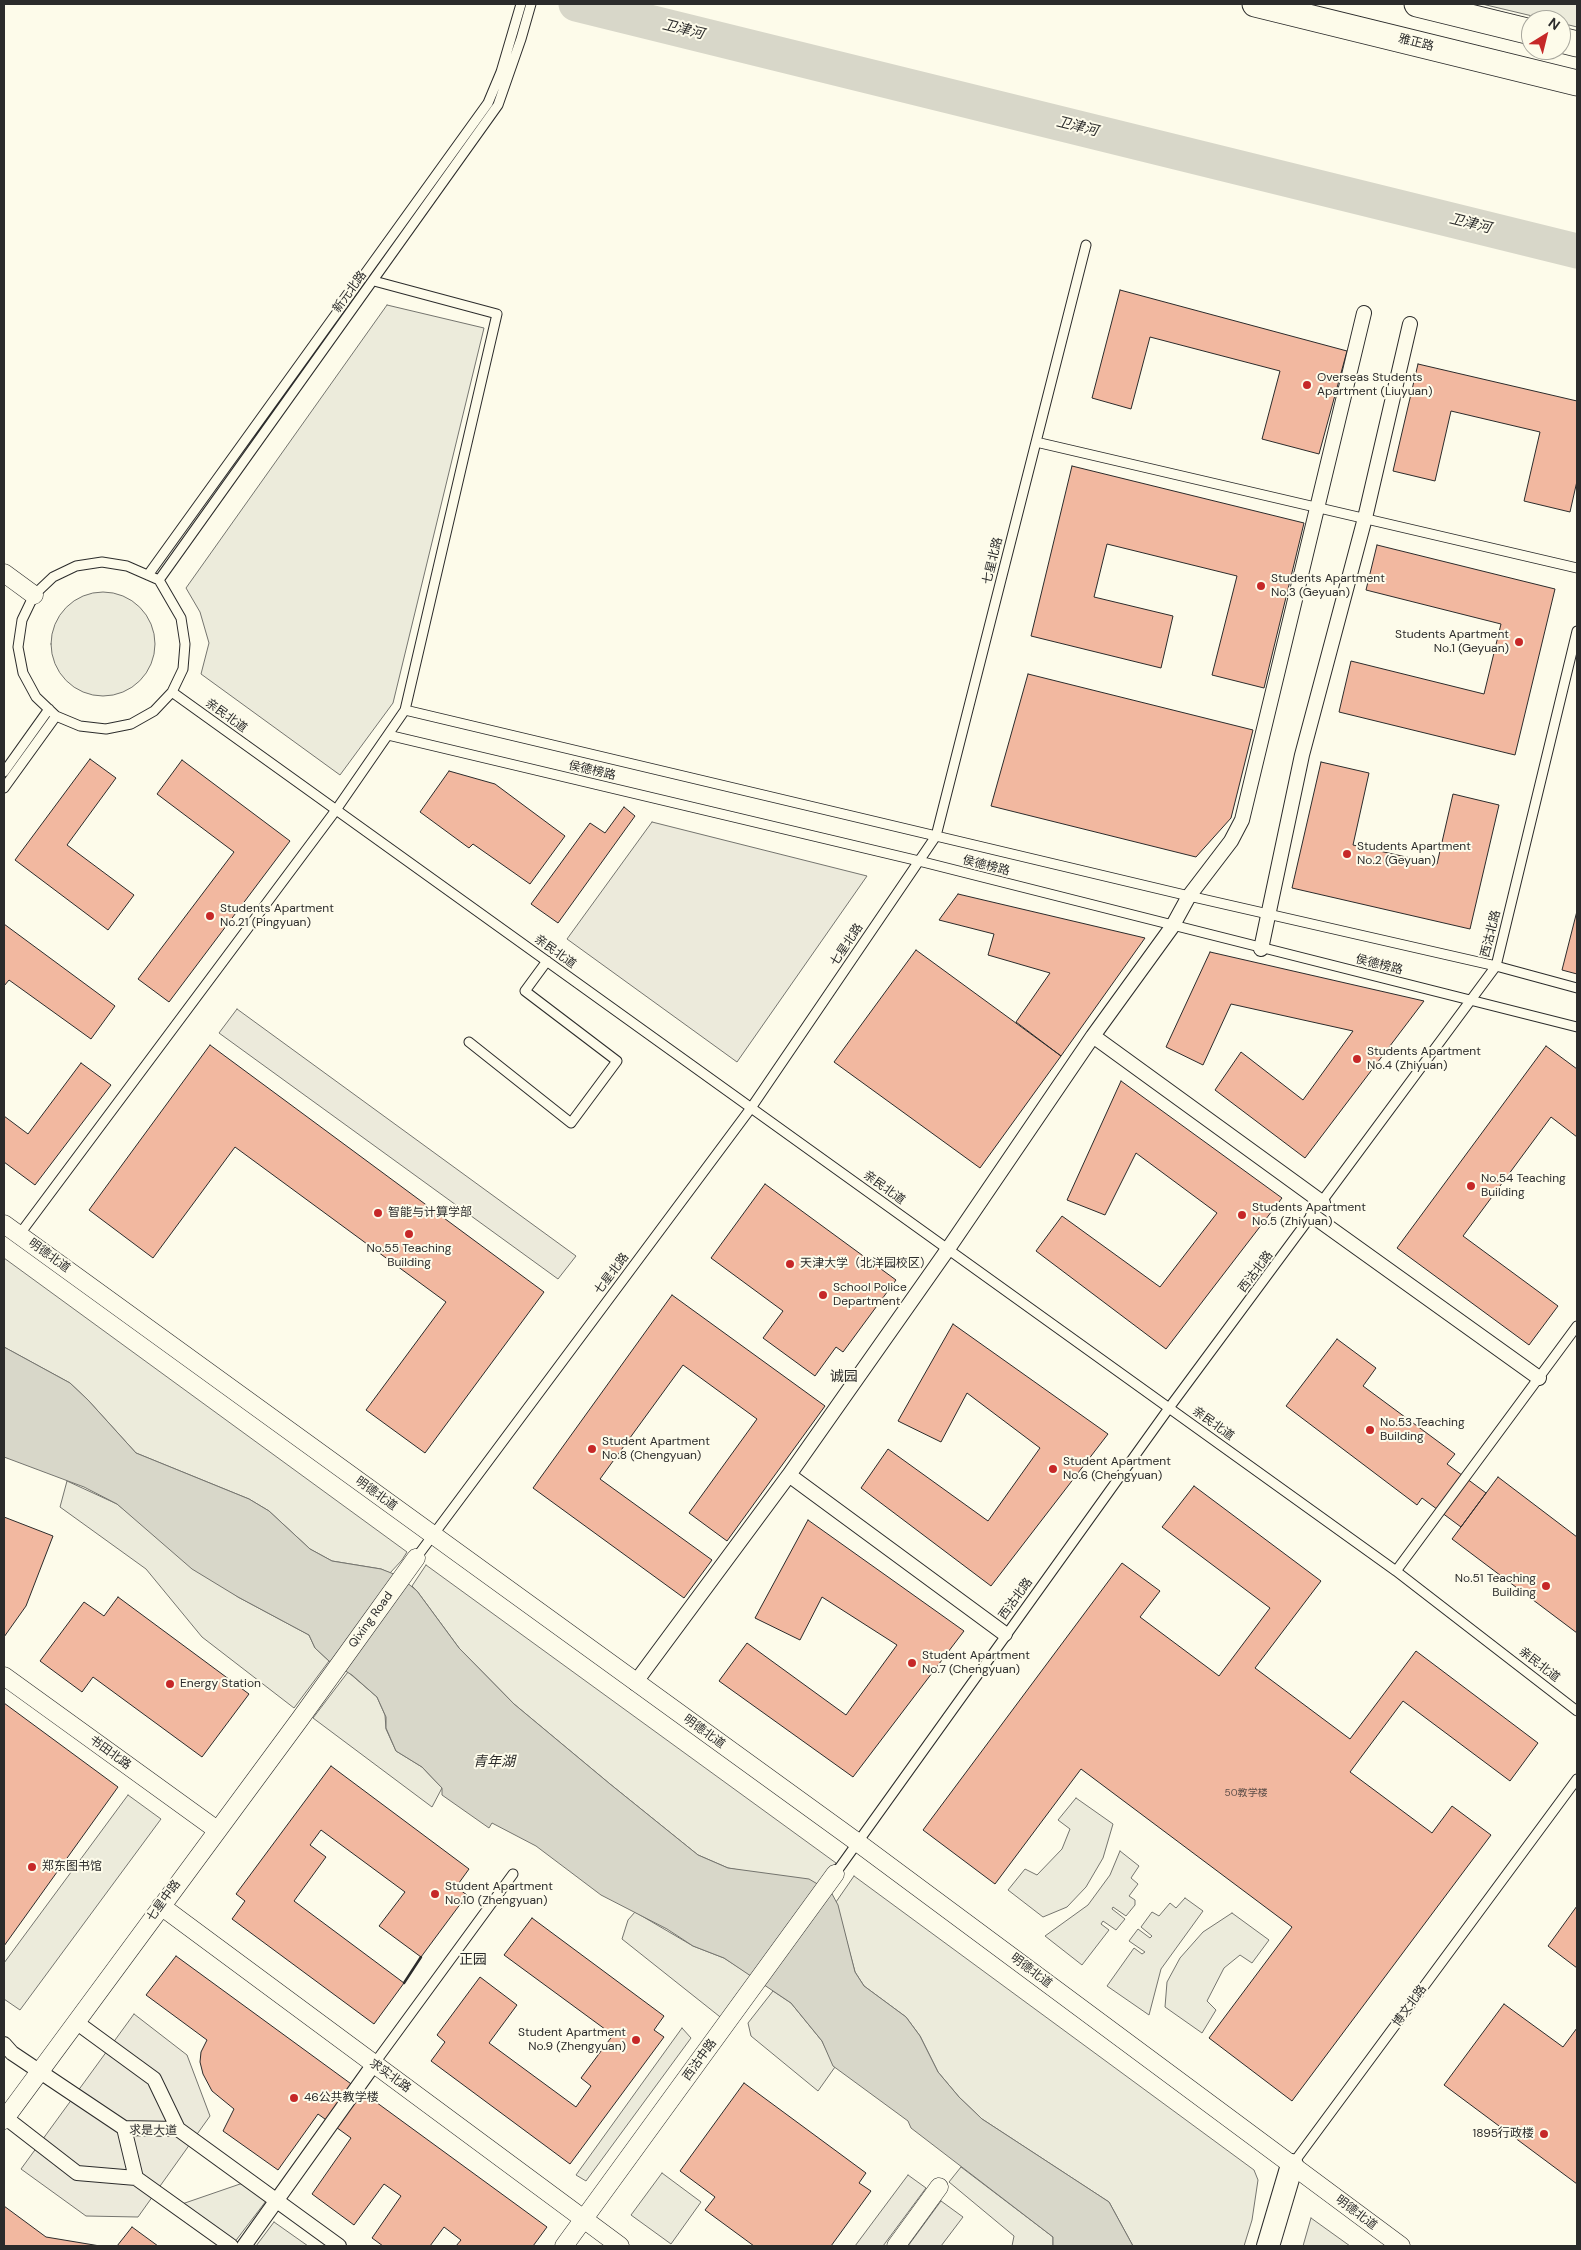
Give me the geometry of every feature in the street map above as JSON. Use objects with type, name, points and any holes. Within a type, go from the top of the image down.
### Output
[{"type":"main road","name":"雅正路","points":[[1255,4],[1577,83]]},
{"type":"main road","points":[[1417,4],[1521,30]]},
{"type":"street","points":[[635,1683],[789,1475],[948,1249],[1093,1036],[1172,926],[1189,896],[1231,840],[1242,820],[1364,313]]},
{"type":"street","points":[[1262,949],[1302,755],[1365,518],[1410,324]]},
{"type":"street","points":[[4,573],[34,595]]},
{"type":"street","points":[[1093,1036],[1323,1203]]},
{"type":"street","points":[[1313,1216],[1539,1378]]},
{"type":"street","name":"明德北道","points":[[4,1224],[857,1842],[1400,2246]]},
{"type":"street","points":[[789,1475],[1005,1634]]},
{"type":"street","name":"Qixing Road","points":[[326,1682],[416,1558]]},
{"type":"street","name":"书田北路","points":[[4,1676],[217,1830]]},
{"type":"street","name":"七星中路","points":[[5,2119],[326,1682]]},
{"type":"street","name":"西沽中路","points":[[564,2246],[834,1874]]},
{"type":"street","name":"求实北路","points":[[161,1906],[620,2246]]},
{"type":"street","points":[[76,2022],[154,2079],[178,2129]]},
{"type":"street","points":[[6,2050],[124,2128]]},
{"type":"street","points":[[244,2246],[374,2064]]},
{"type":"street","points":[[5,2119],[77,2172],[136,2178],[231,2246]]},
{"type":"street","name":"求是大道","points":[[136,2178],[124,2128],[178,2129],[339,2246]]},
{"type":"street","name":"博文北路","points":[[1268,2246],[1292,2165]]},
{"type":"street","points":[[896,2246],[939,2186]]},
{"type":"lane","name":"新元北路","points":[[159,580],[498,105],[517,37],[521,4]]},
{"type":"lane","name":"新元北路","points":[[148,575],[488,103],[531,4]]},
{"type":"lane","name":"七星北路","points":[[416,1558],[751,1108],[936,836],[1086,245]]},
{"type":"lane","points":[[19,1235],[336,810],[405,710],[497,314],[374,281]]},
{"type":"lane","points":[[1036,442],[1577,568]]},
{"type":"lane","points":[[102,562],[127,566],[148,575],[159,580],[181,618],[186,644],[182,669],[172,692],[154,711],[132,724],[106,729],[80,726],[53,712],[36,697],[23,674],[18,647],[22,620],[34,595],[53,577],[76,566],[102,562]]},
{"type":"lane","name":"西沽北路","points":[[834,1874],[1005,1634],[1496,966],[1577,632]]},
{"type":"lane","name":"亲民北道","points":[[172,692],[1396,1571],[1577,1711]]},
{"type":"lane","name":"侯德榜路","points":[[405,710],[1189,896],[1496,966],[1577,988]]},
{"type":"lane","points":[[4,772],[53,712]]},
{"type":"lane","points":[[4,788],[53,712]]},
{"type":"lane","name":"侯德榜路","points":[[388,735],[919,862],[1577,1027]]},
{"type":"lane","points":[[468,1042],[572,1123],[617,1061],[525,991],[547,961]]},
{"type":"lane","points":[[1396,1571],[1577,1326]]},
{"type":"lane","name":"博文北路","points":[[1292,2165],[1577,1779]]},
{"type":"lane","points":[[374,2064],[513,1874]]},
{"type":"shaded area","points":[[1482,4],[1577,4],[1577,27],[1571,26],[1571,10],[1521,10],[1521,13]]},
{"type":"shaded area","points":[[387,305],[484,328],[393,703],[340,775],[201,674],[209,643],[200,612],[186,588]]},
{"type":"shaded area","points":[[103,592],[123,596],[132,601],[146,615],[151,624],[155,644],[151,664],[146,673],[132,687],[123,692],[103,696],[83,692],[74,687],[60,673],[55,664],[51,644],[55,624],[60,615],[74,601],[83,596]]},
{"type":"shaded area","points":[[652,822],[867,876],[737,1062],[567,939]]},
{"type":"shaded area","points":[[237,1009],[576,1256],[558,1279],[219,1033]]},
{"type":"shaded area","points":[[4,1258],[407,1552],[402,1560],[390,1573],[381,1569],[332,1561],[310,1549],[269,1511],[249,1499],[136,1453],[70,1383],[4,1347]]},
{"type":"shaded area","points":[[67,1481],[117,1504],[238,1597],[309,1635],[315,1648],[329,1661],[294,1708],[202,1637],[146,1569],[60,1507]]},
{"type":"shaded area","points":[[426,1565],[836,1863],[819,1885],[728,1868],[698,1855],[514,1704],[459,1648],[412,1586]]},
{"type":"shaded area","points":[[348,1672],[377,1697],[385,1715],[386,1729],[396,1751],[422,1767],[442,1788],[432,1807],[313,1718]]},
{"type":"shaded area","points":[[128,1795],[161,1819],[20,2010],[4,1999],[4,1963]]},
{"type":"shaded area","points":[[1076,1798],[1113,1824],[1103,1858],[1086,1887],[1067,1907],[1043,1917],[1008,1890],[1025,1869],[1037,1875],[1062,1849],[1070,1829],[1058,1820]]},
{"type":"shaded area","points":[[1120,1851],[1139,1866],[1131,1878],[1138,1884],[1129,1896],[1135,1900],[1135,1905],[1126,1916],[1113,1907],[1112,1909],[1125,1919],[1116,1930],[1103,1921],[1101,1924],[1109,1930],[1082,1965],[1045,1936],[1088,1905],[1110,1875]]},
{"type":"shaded area","points":[[854,1876],[1254,2170],[1258,2180],[1252,2220],[1244,2246],[1133,2246],[1109,2202],[982,2119],[959,2097],[938,2072],[920,2036],[906,2017],[864,1986],[855,1972],[836,1902]]},
{"type":"shaded area","points":[[1185,1898],[1203,1911],[1161,1969],[1149,2015],[1107,1986],[1134,1948],[1142,1954],[1145,1952],[1129,1941],[1138,1929],[1150,1938],[1152,1936],[1141,1927],[1152,1912],[1159,1916],[1170,1903],[1176,1908]]},
{"type":"shaded area","points":[[635,1912],[693,1946],[724,1958],[755,1978],[724,2020],[622,1939],[628,1920]]},
{"type":"shaded area","points":[[1232,1913],[1269,1940],[1252,1963],[1240,1955],[1224,1968],[1207,2001],[1216,2010],[1202,2033],[1165,2007],[1167,1982],[1180,1958],[1203,1932]]},
{"type":"shaded area","points":[[773,1991],[791,2003],[822,2041],[835,2067],[818,2091],[751,2036],[748,2023]]},
{"type":"shaded area","points":[[134,2014],[187,2055],[210,2116],[138,2217],[86,2216],[21,2169]]},
{"type":"shaded area","points":[[682,2028],[691,2038],[586,2181],[576,2175]]},
{"type":"shaded area","points":[[961,2167],[1053,2237],[1053,2246],[1012,2246],[1014,2236],[949,2182]]},
{"type":"shaded area","points":[[662,2173],[701,2202],[671,2244],[631,2215]]},
{"type":"shaded area","points":[[908,2175],[926,2188],[883,2246],[855,2246]]},
{"type":"shaded area","points":[[243,2183],[266,2201],[234,2243],[182,2204]]},
{"type":"shaded area","points":[[941,2201],[963,2217],[941,2246],[908,2246]]},
{"type":"shaded area","points":[[1311,2218],[1350,2246],[1303,2246]]},
{"type":"shaded area","points":[[274,2222],[308,2246],[256,2246]]},
{"type":"water","name":"青年湖","points":[[4,1347],[70,1383],[136,1453],[249,1499],[269,1511],[310,1549],[332,1561],[381,1569],[399,1576],[417,1591],[459,1648],[514,1704],[698,1855],[728,1868],[809,1879],[831,1892],[838,1905],[855,1972],[864,1986],[906,2017],[920,2036],[938,2072],[959,2097],[982,2119],[1109,2202],[1133,2246],[1053,2246],[1053,2237],[911,2128],[908,2121],[833,2066],[822,2041],[791,2003],[724,1958],[693,1946],[667,1929],[601,1895],[536,1846],[492,1823],[489,1828],[442,1795],[442,1788],[422,1767],[396,1751],[386,1728],[386,1717],[377,1697],[352,1675],[329,1661],[315,1648],[309,1635],[238,1597],[192,1569],[117,1504],[84,1487],[4,1457]]},
{"type":"building","name":"Overseas Students Apartment (Liuyuan)","points":[[1120,290],[1347,351],[1319,454],[1262,439],[1280,371],[1150,337],[1131,409],[1092,398]]},
{"type":"building","name":"Overseas Students Apartment (Liuyuan)","points":[[1418,364],[1577,401],[1577,481],[1570,512],[1524,501],[1540,432],[1451,411],[1435,481],[1393,471]]},
{"type":"building","name":"Students Apartment No.3 (Geyuan)","points":[[1072,466],[1304,523],[1264,688],[1212,675],[1237,576],[1107,544],[1094,597],[1173,616],[1161,668],[1031,636]]},
{"type":"building","name":"Students Apartment No.1 (Geyuan)","points":[[1377,545],[1555,589],[1515,755],[1339,712],[1351,661],[1484,694],[1501,624],[1366,590]]},
{"type":"building","points":[[1028,674],[1253,730],[1231,818],[1196,857],[991,806]]},
{"type":"building","points":[[90,759],[116,778],[67,845],[134,895],[108,930],[15,860]]},
{"type":"building","name":"Students Apartment No.21 (Pingyuan)","points":[[182,760],[290,841],[169,1002],[138,979],[234,852],[157,794]]},
{"type":"building","name":"Students Apartment No.2 (Geyuan)","points":[[1321,762],[1369,773],[1353,845],[1437,864],[1453,794],[1499,805],[1470,929],[1292,888]]},
{"type":"building","points":[[449,771],[495,784],[565,836],[530,884],[473,844],[469,848],[420,812]]},
{"type":"building","points":[[624,807],[635,816],[558,923],[531,904],[590,823],[605,833]]},
{"type":"building","points":[[958,894],[1145,938],[1061,1056],[1016,1022],[1050,973],[988,955],[994,934],[939,920]]},
{"type":"building","points":[[1577,911],[1577,974],[1562,970]]},
{"type":"building","points":[[4,924],[115,1006],[91,1039],[9,980],[4,986]]},
{"type":"building","points":[[916,950],[1061,1056],[980,1168],[834,1062]]},
{"type":"building","name":"Students Apartment No.4 (Zhiyuan)","points":[[1210,952],[1424,1001],[1305,1158],[1215,1090],[1241,1052],[1303,1100],[1353,1031],[1231,1004],[1203,1065],[1166,1047]]},
{"type":"building","name":"No.55 Teaching Building","points":[[210,1045],[544,1292],[425,1453],[366,1410],[446,1302],[235,1147],[153,1258],[89,1210]]},
{"type":"building","name":"No.54 Teaching Building","points":[[1546,1046],[1577,1069],[1577,1137],[1551,1117],[1463,1236],[1558,1306],[1529,1345],[1397,1248]]},
{"type":"building","points":[[81,1063],[111,1085],[35,1185],[4,1162],[4,1116],[28,1134]]},
{"type":"building","name":"Students Apartment No.5 (Zhiyuan)","points":[[1121,1081],[1282,1198],[1166,1349],[1036,1251],[1062,1216],[1160,1287],[1217,1213],[1136,1153],[1105,1215],[1067,1200]]},
{"type":"building","name":"School Police Department","points":[[765,1184],[896,1280],[843,1352],[836,1347],[815,1376],[763,1338],[783,1311],[711,1258]]},
{"type":"building","name":"Student Apartment No.8 (Chengyuan)","points":[[672,1295],[825,1406],[727,1541],[689,1513],[757,1419],[683,1365],[600,1479],[712,1560],[684,1598],[533,1488]]},
{"type":"building","name":"Student Apartment No.6 (Chengyuan)","points":[[953,1324],[1108,1434],[991,1586],[861,1488],[888,1449],[988,1521],[1040,1448],[967,1393],[941,1442],[898,1421]]},
{"type":"building","name":"No.53 Teaching Building","points":[[1337,1339],[1376,1368],[1363,1386],[1455,1454],[1447,1464],[1486,1493],[1461,1527],[1422,1498],[1417,1505],[1286,1406]]},
{"type":"building","name":"No.51 Teaching Building","points":[[1498,1477],[1577,1537],[1577,1633],[1452,1539]]},
{"type":"building","points":[[1194,1486],[1321,1581],[1255,1668],[1350,1739],[1416,1651],[1538,1743],[1510,1781],[1403,1701],[1350,1772],[1432,1833],[1452,1806],[1491,1835],[1292,2101],[1209,2038],[1292,1927],[1081,1769],[995,1884],[923,1830],[1122,1563],[1160,1591],[1140,1617],[1219,1676],[1270,1608],[1162,1527]]},
{"type":"building","points":[[4,1517],[53,1536],[26,1606],[4,1637]]},
{"type":"building","name":"Student Apartment No.7 (Chengyuan)","points":[[808,1520],[964,1631],[853,1777],[719,1681],[747,1643],[846,1715],[897,1645],[822,1597],[800,1640],[755,1618]]},
{"type":"building","name":"Energy Station","points":[[118,1597],[249,1694],[202,1757],[93,1677],[82,1692],[40,1661],[84,1602],[104,1616]]},
{"type":"building","name":"郑东图书馆","points":[[4,1703],[118,1787],[4,1946]]},
{"type":"building","name":"Student Apartment No.10 (Zhengyuan)","points":[[331,1766],[469,1869],[456,1887],[467,1895],[421,1957],[379,1926],[405,1892],[321,1830],[310,1845],[326,1857],[294,1901],[404,1983],[374,2024],[232,1919],[245,1901],[236,1894]]},
{"type":"building","points":[[1577,1906],[1577,1968],[1548,1946]]},
{"type":"building","name":"Student Apartment No.9 (Zhengyuan)","points":[[532,1918],[664,2016],[654,2030],[664,2037],[570,2164],[431,2061],[445,2042],[437,2035],[480,1977],[517,2005],[489,2043],[576,2107],[591,2086],[581,2078],[613,2035],[504,1955]]},
{"type":"building","name":"46公共教学楼","points":[[176,1956],[547,2227],[533,2246],[456,2246],[461,2240],[444,2227],[430,2246],[383,2246],[372,2238],[401,2196],[384,2184],[354,2225],[312,2194],[351,2138],[318,2114],[278,2170],[223,2131],[234,2109],[212,2091],[203,2074],[200,2062],[201,2052],[207,2040],[146,1995]]},
{"type":"building","name":"1895行政楼","points":[[1504,2004],[1563,2047],[1577,2028],[1577,2184],[1444,2085]]},
{"type":"building","points":[[744,2083],[866,2173],[859,2183],[871,2191],[831,2246],[754,2246],[705,2210],[715,2197],[680,2171]]},
{"type":"building","points":[[4,2206],[46,2237],[100,2246],[4,2246]]},
{"type":"building","points":[[132,2227],[158,2246],[117,2246]]},
{"type":"waterway","name":"卫津河","points":[[576,4],[1577,251]]},
{"type":"wall","points":[[404,1983],[421,1957]]},
{"type":"place","name":"Overseas Students Apartment (Liuyuan)","points":[[1307,385]]},
{"type":"place","name":"Students Apartment No.3 (Geyuan)","points":[[1261,586]]},
{"type":"place","name":"Students Apartment No.1 (Geyuan)","points":[[1519,642]]},
{"type":"place","name":"Students Apartment No.2 (Geyuan)","points":[[1347,854]]},
{"type":"place","name":"Students Apartment No.21 (Pingyuan)","points":[[210,916]]},
{"type":"place","name":"Students Apartment No.4 (Zhiyuan)","points":[[1357,1059]]},
{"type":"place","name":"No.54 Teaching Building","points":[[1471,1186]]},
{"type":"place","name":"智能与计算学部","points":[[378,1213]]},
{"type":"place","name":"Students Apartment No.5 (Zhiyuan)","points":[[1242,1215]]},
{"type":"place","name":"No.55 Teaching Building","points":[[409,1234]]},
{"type":"place","name":"天津大学（北洋园校区）","points":[[790,1264]]},
{"type":"place","name":"School Police Department","points":[[823,1295]]},
{"type":"place","name":"No.53 Teaching Building","points":[[1370,1430]]},
{"type":"place","name":"Student Apartment No.8 (Chengyuan)","points":[[592,1449]]},
{"type":"place","name":"Student Apartment No.6 (Chengyuan)","points":[[1053,1469]]},
{"type":"place","name":"No.51 Teaching Building","points":[[1546,1586]]},
{"type":"place","name":"Student Apartment No.7 (Chengyuan)","points":[[912,1663]]},
{"type":"place","name":"Energy Station","points":[[170,1684]]},
{"type":"place","name":"郑东图书馆","points":[[32,1867]]},
{"type":"place","name":"Student Apartment No.10 (Zhengyuan)","points":[[435,1894]]},
{"type":"place","name":"Student Apartment No.9 (Zhengyuan)","points":[[636,2040]]},
{"type":"place","name":"46公共教学楼","points":[[294,2098]]},
{"type":"place","name":"1895行政楼","points":[[1544,2134]]},
{"type":"district","name":"诚园","points":[[844,1377]]},
{"type":"district","name":"正园","points":[[473,1960]]}]
